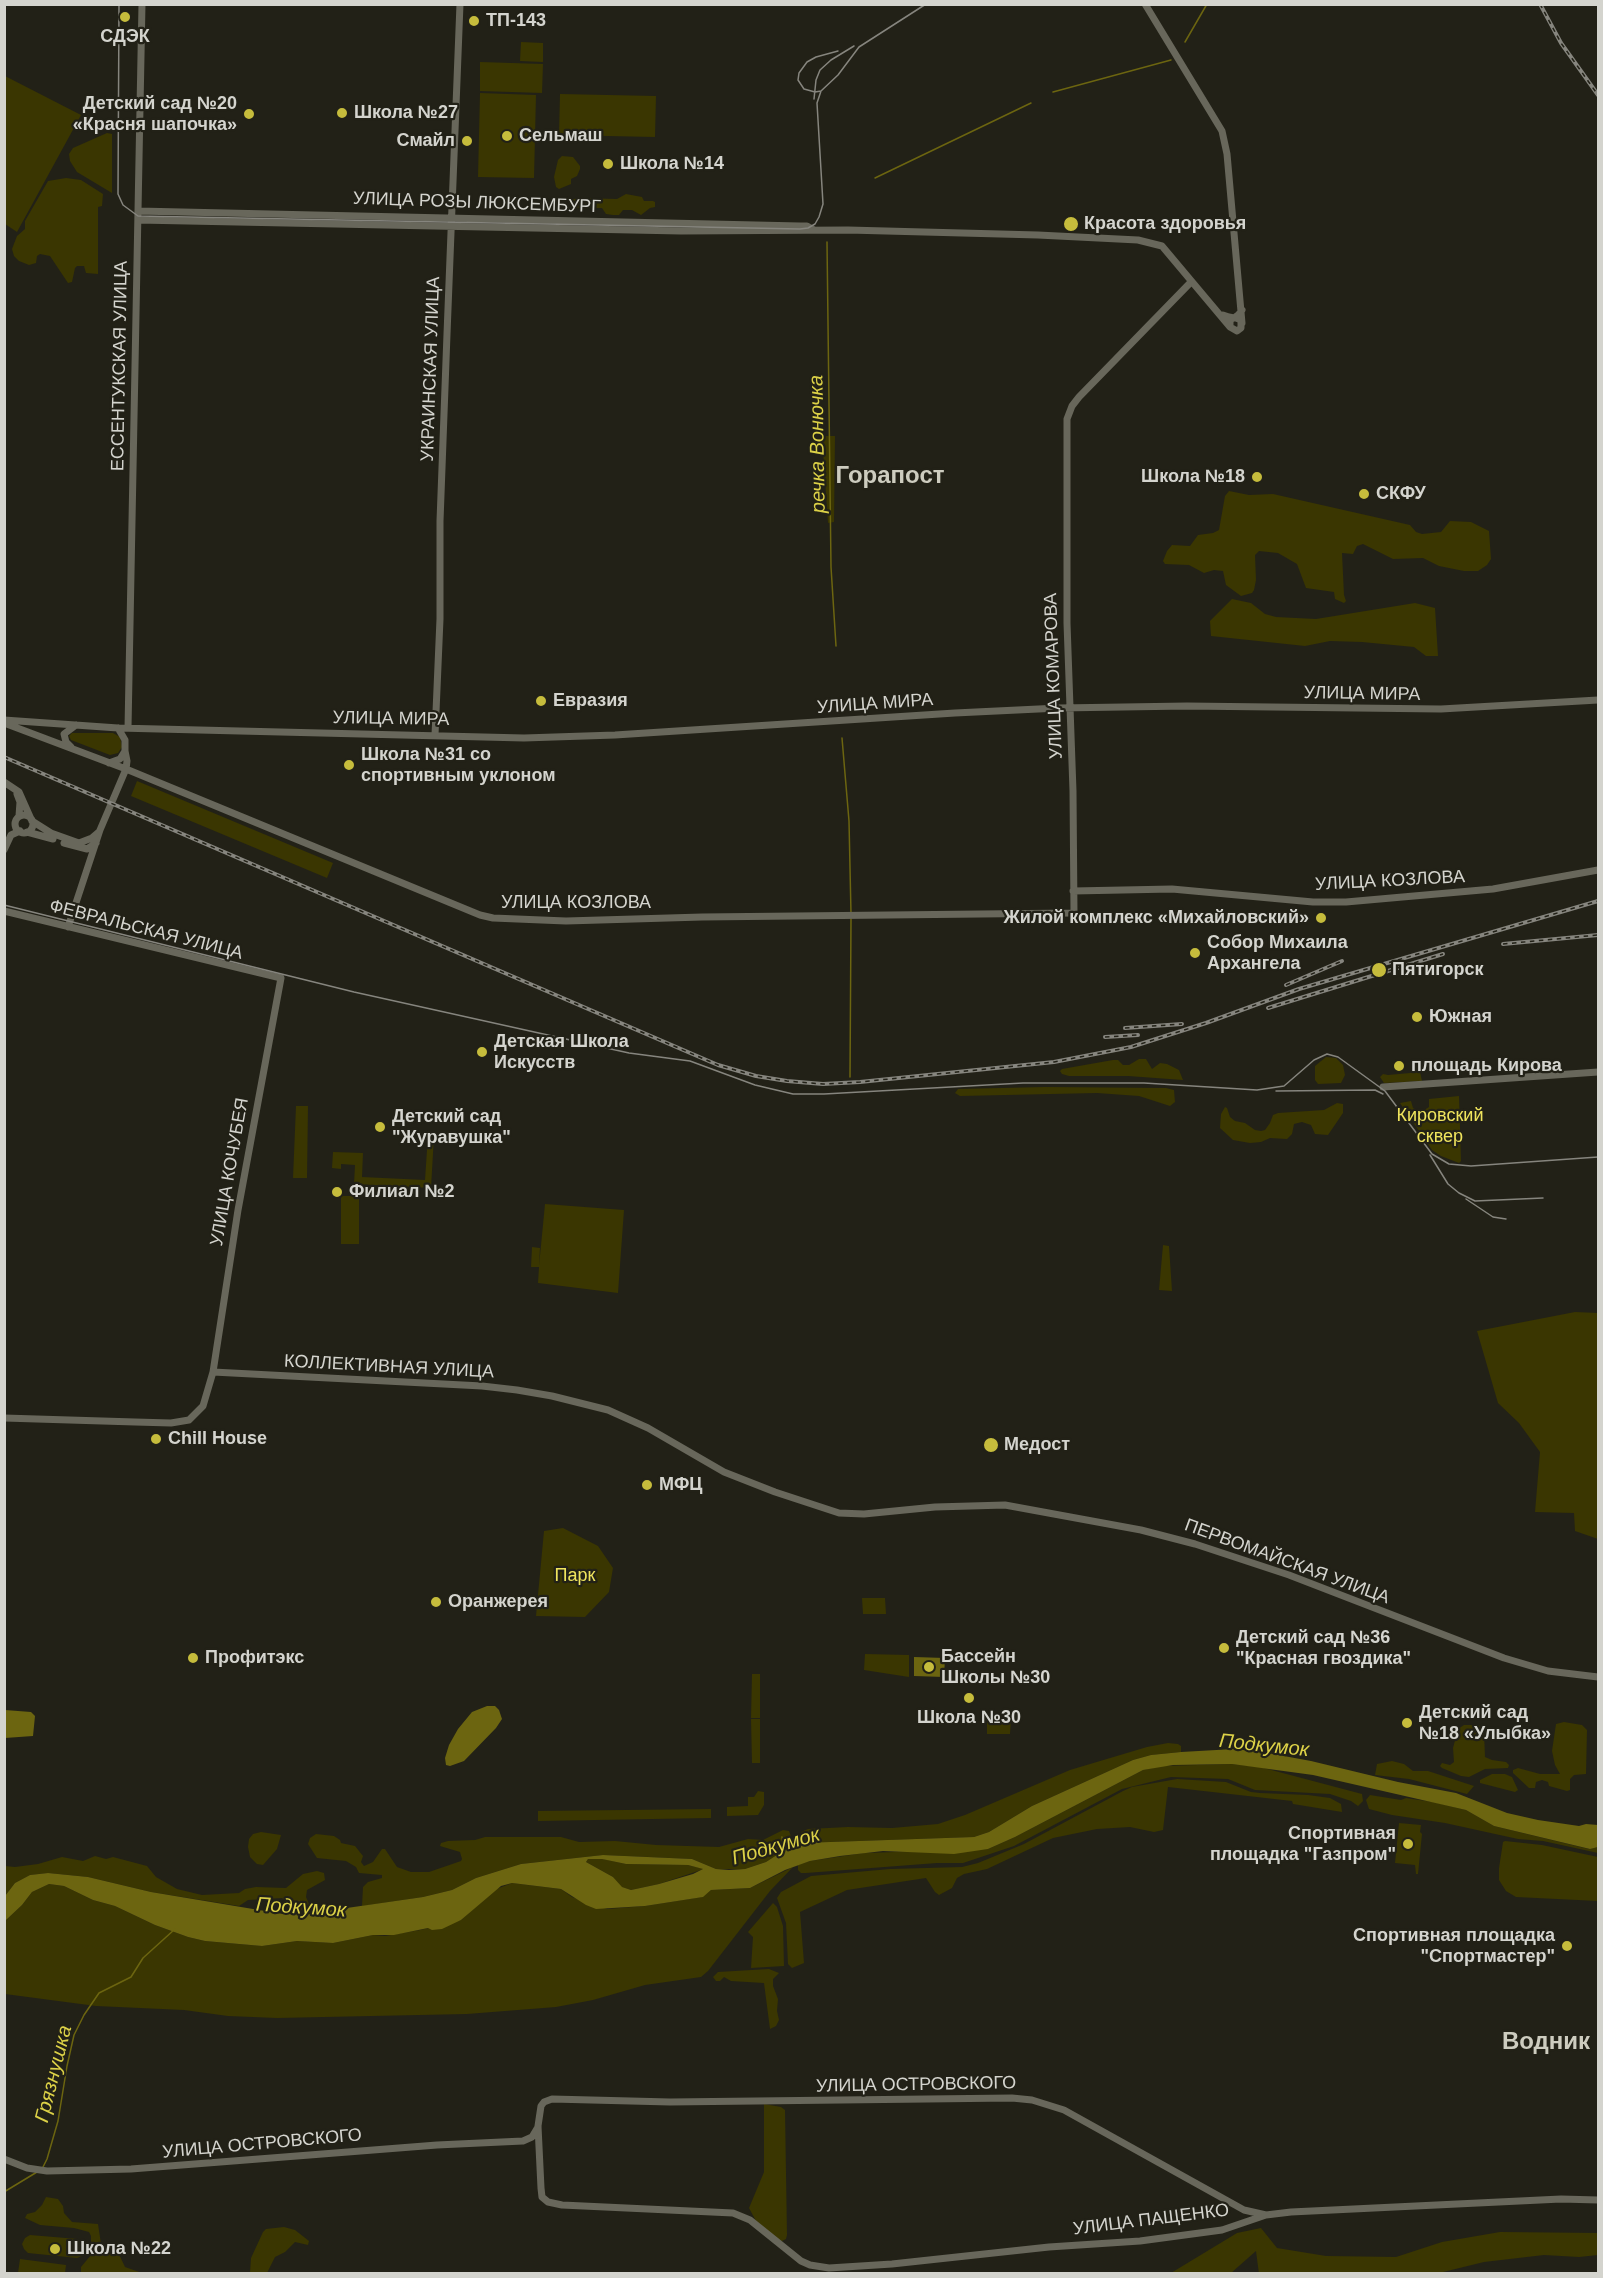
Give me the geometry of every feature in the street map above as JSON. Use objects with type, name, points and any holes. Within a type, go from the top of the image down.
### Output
[{"type":"street","name":"ЕССЕНТУКСКАЯ УЛИЦА","points":[[128,728],[142,4]]},
{"type":"street","name":"УКРАИНСКАЯ УЛИЦА","points":[[435,735],[460,4]]},
{"type":"street","points":[[1145,4],[1222,131],[1227,154],[1239,302],[1242,310],[1241,328],[1237,330],[1230,327],[1230,322],[1242,310]]},
{"type":"street","name":"УЛИЦА РОЗЫ ЛЮКСЕМБУРГ","points":[[138,211],[807,226],[814,230]]},
{"type":"street","name":"УЛИЦА РОЗЫ ЛЮКСЕМБУРГ","points":[[138,220],[681,231],[814,230],[1038,235],[1138,240],[1162,246],[1230,327]]},
{"type":"street","name":"УЛИЦА КОМАРОВА","points":[[1074,913],[1069,708],[1066,439],[1068,416],[1079,397],[1160,311],[1191,282]]},
{"type":"street","points":[[1218,313],[1239,318],[1242,322]]},
{"type":"street","name":"УЛИЦА МИРА","points":[[4,721],[118,728],[524,738],[615,735],[1069,708],[1187,706],[1441,710],[1599,700]]},
{"type":"street","name":"УЛИЦА МИРА","points":[[4,721],[19,730],[110,763],[120,759],[128,740],[134,733],[153,729]]},
{"type":"street","points":[[71,747],[66,742],[64,734],[76,725]]},
{"type":"street","points":[[68,927],[100,830],[126,769],[123,735],[118,728]]},
{"type":"street","name":"УЛИЦА КОЗЛОВА","points":[[110,763],[480,915],[493,918],[566,921],[702,917],[1074,913]]},
{"type":"street","points":[[4,782],[13,787],[22,798],[32,820],[32,827],[24,832],[11,835]]},
{"type":"street","points":[[4,850],[19,816],[20,802],[13,787]]},
{"type":"street","points":[[19,816],[26,815],[51,833],[79,843],[92,838],[100,830]]},
{"type":"street","points":[[15,824],[24,832],[87,849],[96,843]]},
{"type":"street","name":"УЛИЦА КОЗЛОВА","points":[[1073,891],[1172,889],[1313,902],[1346,902],[1493,889],[1599,870]]},
{"type":"street","name":"ФЕВРАЛЬСКАЯ УЛИЦА","points":[[4,911],[281,978]]},
{"type":"street","name":"УЛИЦА КОЧУБЕЯ","points":[[213,1372],[238,1210],[281,978]]},
{"type":"street","points":[[1383,1087],[1599,1072]]},
{"type":"street","points":[[4,1418],[162,1423],[189,1420],[203,1406],[213,1372]]},
{"type":"street","name":"КОЛЛЕКТИВНАЯ УЛИЦА","points":[[213,1372],[482,1386],[552,1396],[596,1406],[621,1415],[724,1472],[781,1495]]},
{"type":"street","name":"ПЕРВОМАЙСКАЯ УЛИЦА","points":[[781,1495],[839,1513],[864,1514],[951,1506],[1005,1505],[1141,1530],[1289,1575],[1504,1658],[1548,1671],[1599,1677]]},
{"type":"street","name":"УЛИЦА ОСТРОВСКОГО","points":[[538,2126],[541,2106],[552,2099],[670,2102],[1012,2098],[1032,2100],[1064,2110],[1244,2210],[1266,2215]]},
{"type":"street","points":[[523,2141],[532,2137],[538,2126]]},
{"type":"street","points":[[538,2126],[540,2156]]},
{"type":"street","points":[[523,2141],[534,2147],[540,2156]]},
{"type":"street","name":"УЛИЦА ОСТРОВСКОГО","points":[[4,2159],[32,2169],[47,2171],[177,2166],[437,2145],[523,2141]]},
{"type":"street","name":"УЛИЦА ПАЩЕНКО","points":[[540,2156],[541,2188],[545,2200],[562,2205],[734,2213],[750,2220],[783,2248],[810,2265],[829,2268],[856,2268],[1049,2247],[1140,2241],[1222,2230],[1266,2215],[1561,2199],[1599,2200]]},
{"type":"green space","points":[[521,42],[543,43],[543,62],[520,61]]},
{"type":"green space","points":[[480,62],[543,64],[542,93],[480,91]]},
{"type":"green space","points":[[5,76],[81,115],[17,232],[5,224]]},
{"type":"green space","name":"Сельмаш","points":[[480,93],[536,95],[534,178],[478,177]]},
{"type":"green space","points":[[560,94],[656,96],[655,137],[559,135]]},
{"type":"green space","points":[[107,133],[112,134],[112,193],[77,172],[70,161],[69,154],[73,148]]},
{"type":"green space","points":[[562,156],[573,157],[580,169],[577,176],[571,179],[571,184],[559,189],[556,187],[554,177],[558,160]]},
{"type":"green space","points":[[66,178],[81,180],[103,194],[102,206],[98,207],[98,274],[86,273],[84,266],[77,266],[72,282],[68,283],[50,256],[40,254],[37,256],[36,263],[29,265],[19,261],[12,249],[17,236],[25,229],[25,221],[48,181]]},
{"type":"green space","points":[[626,194],[642,197],[644,201],[653,201],[655,207],[641,215],[632,210],[623,210],[619,215],[613,215],[606,214],[602,208],[571,207],[569,203],[578,198],[617,199]]},
{"type":"green space","points":[[822,436],[835,436],[834,522],[828,523]]},
{"type":"green space","points":[[1229,491],[1249,495],[1273,494],[1410,525],[1416,532],[1422,534],[1441,532],[1450,521],[1471,522],[1489,531],[1491,559],[1478,571],[1464,571],[1439,566],[1423,558],[1393,559],[1363,544],[1357,546],[1353,554],[1342,553],[1346,601],[1344,603],[1335,599],[1334,592],[1306,588],[1297,564],[1278,553],[1259,551],[1255,555],[1254,590],[1252,593],[1241,596],[1226,585],[1223,571],[1214,570],[1204,573],[1189,565],[1165,564],[1163,561],[1172,545],[1190,546],[1198,535],[1219,530],[1225,496]]},
{"type":"green space","points":[[1232,599],[1251,603],[1265,614],[1276,617],[1316,619],[1415,603],[1435,608],[1438,656],[1426,656],[1414,647],[1362,642],[1330,641],[1305,646],[1211,636],[1210,621]]},
{"type":"green space","points":[[72,733],[113,733],[120,737],[122,747],[118,753],[110,755],[71,740],[69,736]]},
{"type":"green space","points":[[137,781],[333,863],[327,878],[131,796]]},
{"type":"green space","points":[[1326,1057],[1336,1058],[1343,1065],[1345,1075],[1341,1083],[1318,1084],[1315,1080],[1315,1066]]},
{"type":"green space","points":[[1139,1059],[1146,1059],[1152,1069],[1160,1063],[1167,1064],[1179,1070],[1183,1080],[1128,1076],[1069,1076],[1060,1071],[1113,1060],[1129,1065]]},
{"type":"green space","points":[[1416,1069],[1420,1072],[1422,1081],[1384,1083],[1380,1077],[1383,1074],[1410,1073]]},
{"type":"green space","points":[[1166,1088],[1174,1090],[1175,1102],[1170,1106],[1139,1096],[1097,1093],[960,1096],[955,1093],[958,1089]]},
{"type":"green space","name":"Кировский сквер","points":[[1459,1096],[1461,1161],[1459,1163],[1432,1150],[1400,1103],[1411,1101],[1413,1108],[1421,1112],[1429,1107],[1429,1099]]},
{"type":"green space","points":[[1337,1103],[1343,1104],[1343,1113],[1328,1135],[1315,1134],[1311,1125],[1302,1122],[1294,1124],[1292,1134],[1287,1139],[1270,1138],[1250,1143],[1233,1140],[1220,1128],[1221,1114],[1225,1107],[1235,1121],[1261,1131],[1265,1130],[1273,1115],[1278,1113],[1324,1110]]},
{"type":"green space","points":[[296,1106],[308,1106],[307,1178],[293,1178]]},
{"type":"green space","points":[[428,1135],[434,1136],[431,1188],[354,1184],[355,1165],[341,1164],[341,1169],[332,1168],[333,1152],[363,1153],[362,1177],[425,1180]]},
{"type":"green space","points":[[341,1196],[359,1196],[359,1244],[341,1244]]},
{"type":"green space","points":[[545,1204],[624,1210],[618,1293],[538,1283],[539,1267],[531,1267],[532,1247],[540,1248],[539,1266]]},
{"type":"green space","points":[[1163,1245],[1169,1246],[1172,1291],[1159,1290]]},
{"type":"green space","points":[[1575,1312],[1598,1313],[1598,1539],[1575,1531],[1574,1513],[1535,1512],[1540,1452],[1519,1423],[1498,1403],[1477,1331]]},
{"type":"green space","name":"Парк","points":[[563,1528],[598,1546],[613,1568],[609,1592],[585,1617],[536,1616],[544,1531]]},
{"type":"green space","points":[[862,1598],[885,1598],[886,1614],[863,1614]]},
{"type":"green space","points":[[865,1654],[909,1655],[909,1677],[864,1670]]},
{"type":"green space","points":[[752,1674],[760,1674],[760,1718],[751,1718]]},
{"type":"green space","points":[[987,1718],[1011,1718],[1010,1734],[987,1734]]},
{"type":"green space","points":[[751,1719],[760,1719],[760,1763],[752,1763]]},
{"type":"green space","points":[[1564,1722],[1582,1725],[1587,1730],[1586,1774],[1574,1775],[1570,1779],[1570,1790],[1567,1791],[1549,1786],[1548,1782],[1542,1780],[1536,1782],[1535,1788],[1529,1788],[1513,1773],[1513,1770],[1518,1768],[1540,1774],[1560,1774],[1552,1751],[1556,1724]]},
{"type":"green space","points":[[1464,1725],[1479,1725],[1484,1732],[1485,1757],[1506,1762],[1509,1765],[1508,1768],[1485,1769],[1469,1777],[1442,1768],[1440,1766],[1442,1763],[1450,1765],[1454,1762],[1453,1748],[1458,1729]]},
{"type":"green space","points":[[1168,1743],[1181,1746],[1181,1752],[1151,1755],[1133,1760],[1032,1806],[989,1832],[974,1837],[801,1843],[801,1832],[808,1829],[892,1828],[938,1824],[965,1815],[1070,1770]]},
{"type":"green space","points":[[1392,1761],[1404,1764],[1413,1771],[1428,1771],[1474,1786],[1467,1794],[1409,1779],[1375,1775],[1377,1764]]},
{"type":"green space","points":[[1232,1764],[1260,1767],[1362,1794],[1363,1801],[1358,1806],[1351,1801],[1330,1794],[1255,1790],[1228,1779],[1171,1777],[1122,1789],[1014,1846],[963,1863],[806,1873],[798,1870],[798,1865],[810,1861],[864,1853],[988,1849],[1143,1770],[1162,1766]]},
{"type":"green space","points":[[1492,1774],[1505,1774],[1512,1777],[1518,1790],[1515,1792],[1480,1783],[1480,1780]]},
{"type":"green space","points":[[1177,1779],[1226,1782],[1251,1792],[1330,1798],[1341,1804],[1342,1812],[1293,1804],[1292,1801],[1168,1787],[1163,1830],[1154,1832],[1130,1827],[1097,1829],[1053,1838],[987,1869],[964,1874],[957,1878],[952,1888],[939,1895],[926,1878],[847,1890],[800,1912],[804,1963],[792,1968],[788,1964],[786,1923],[777,1898],[781,1892],[811,1876],[890,1869],[962,1867],[978,1863],[1024,1844],[1132,1787]]},
{"type":"green space","points":[[758,1791],[764,1792],[764,1805],[758,1815],[727,1816],[727,1807],[748,1806],[748,1797],[754,1797]]},
{"type":"green space","points":[[1370,1795],[1433,1802],[1466,1810],[1494,1826],[1589,1849],[1598,1847],[1598,1853],[1543,1841],[1518,1839],[1445,1823],[1392,1815],[1369,1809],[1366,1800]]},
{"type":"green space","points":[[711,1809],[711,1818],[538,1821],[538,1811]]},
{"type":"green space","name":"Спортивная площадка \"Газпром\"","points":[[1399,1823],[1421,1825],[1418,1874],[1416,1874],[1415,1865],[1395,1863]]},
{"type":"green space","points":[[783,1830],[789,1831],[794,1844],[766,1862],[745,1869],[716,1869],[692,1859],[603,1855],[521,1864],[476,1878],[452,1890],[423,1897],[362,1906],[363,1887],[368,1882],[382,1878],[382,1875],[359,1873],[356,1867],[346,1861],[317,1858],[308,1844],[310,1838],[316,1834],[334,1836],[341,1843],[355,1846],[363,1856],[361,1862],[364,1866],[373,1862],[382,1849],[385,1849],[397,1867],[411,1872],[429,1872],[461,1861],[460,1852],[440,1846],[441,1843],[448,1841],[475,1840],[485,1837],[561,1837],[579,1842],[615,1841],[719,1847],[748,1839],[763,1840]]},
{"type":"green space","points":[[261,1832],[281,1835],[277,1849],[263,1865],[257,1864],[250,1857],[248,1847],[249,1839],[253,1834]]},
{"type":"green space","points":[[1503,1842],[1542,1845],[1598,1857],[1598,1901],[1516,1897],[1506,1891],[1499,1880]]},
{"type":"green space","points":[[95,1856],[106,1859],[113,1857],[147,1866],[156,1877],[177,1889],[202,1895],[239,1893],[256,1887],[286,1888],[303,1874],[317,1871],[324,1873],[325,1880],[307,1890],[306,1897],[314,1908],[323,1907],[326,1911],[316,1914],[307,1913],[293,1907],[282,1898],[248,1900],[239,1906],[151,1892],[88,1877],[48,1873],[30,1875],[15,1883],[5,1896],[5,1866],[38,1864],[62,1857],[83,1861]]},
{"type":"green space","points":[[588,1859],[603,1859],[626,1864],[688,1865],[704,1869],[659,1884],[631,1890],[621,1887],[613,1877],[586,1862]]},
{"type":"green space","points":[[793,1867],[770,1891],[701,1977],[645,1985],[593,2000],[556,2007],[467,2014],[277,2018],[228,2016],[184,2010],[96,2006],[5,1994],[5,1921],[32,1892],[49,1884],[64,1886],[93,1900],[115,1906],[155,1925],[188,1937],[205,1941],[262,1946],[297,1941],[333,1943],[373,1935],[385,1936],[420,1930],[461,1920],[494,1890],[512,1883],[561,1889],[572,1897],[607,1909],[702,1897],[711,1890],[750,1888]]},
{"type":"green space","points":[[773,1903],[777,1907],[783,1926],[784,1966],[751,1968],[753,1937],[748,1932]]},
{"type":"green space","points":[[769,1969],[779,1973],[773,1979],[773,1986],[778,1999],[779,2020],[776,2026],[770,2029],[764,1983],[731,1981],[724,1977],[716,1981],[713,1977],[718,1972]]},
{"type":"green space","points":[[764,2104],[785,2110],[787,2235],[782,2241],[756,2221],[749,2208],[764,2172]]},
{"type":"green space","points":[[46,2197],[58,2199],[63,2206],[64,2213],[72,2222],[98,2224],[101,2244],[117,2250],[125,2267],[142,2273],[81,2273],[81,2267],[91,2255],[89,2232],[74,2228],[40,2225],[25,2218],[27,2214],[35,2212],[42,2205]]},
{"type":"green space","points":[[284,2227],[295,2230],[309,2241],[308,2245],[295,2242],[285,2252],[275,2257],[267,2273],[250,2273],[251,2258],[263,2232],[266,2229]]},
{"type":"green space","points":[[1261,2228],[1277,2248],[1326,2256],[1396,2257],[1442,2242],[1500,2232],[1598,2233],[1598,2255],[1579,2257],[1544,2255],[1484,2262],[1439,2273],[1259,2274],[1256,2251],[1231,2273],[1171,2273],[1237,2233]]},
{"type":"green space","points":[[30,2235],[78,2239],[84,2244],[85,2251],[77,2258],[28,2253],[22,2244]]},
{"type":"green space","points":[[20,2259],[66,2265],[65,2273],[18,2273]]},
{"type":"shaded area","name":"Бассейн Школы №30","points":[[914,1657],[945,1658],[944,1677],[914,1676]]},
{"type":"shaded area","points":[[487,1706],[495,1706],[499,1710],[502,1719],[496,1728],[464,1761],[450,1766],[446,1765],[445,1758],[449,1745],[458,1729],[472,1712]]},
{"type":"shaded area","points":[[5,1710],[31,1712],[35,1716],[33,1736],[5,1738]]},
{"type":"shaded area","name":"Подкумок","points":[[1234,1749],[1262,1752],[1456,1793],[1507,1813],[1538,1820],[1579,1826],[1598,1825],[1598,1847],[1590,1849],[1494,1826],[1466,1810],[1313,1775],[1232,1764],[1173,1765],[1143,1770],[988,1849],[954,1854],[883,1851],[840,1856],[810,1861],[785,1870],[750,1888],[711,1890],[703,1897],[645,1906],[596,1909],[561,1889],[512,1883],[501,1886],[461,1920],[442,1929],[428,1928],[394,1935],[373,1935],[333,1943],[297,1941],[262,1946],[205,1941],[188,1937],[155,1925],[115,1906],[93,1900],[64,1886],[49,1884],[32,1892],[5,1921],[5,1896],[15,1883],[30,1875],[48,1873],[88,1877],[151,1892],[283,1914],[316,1914],[423,1897],[452,1890],[476,1878],[521,1864],[603,1855],[692,1859],[716,1869],[729,1870],[745,1869],[766,1862],[794,1844],[801,1843],[974,1837],[989,1832],[1032,1806],[1133,1760],[1151,1755]],"holes":[[[588,1859],[602,1859],[626,1864],[688,1865],[703,1869],[659,1884],[631,1890],[622,1887],[613,1877],[586,1862]]]},
{"type":"waterway","name":"речка Вонючка","points":[[1185,42],[1207,4]]},
{"type":"waterway","name":"речка Вонючка","points":[[1053,92],[1171,60]]},
{"type":"waterway","name":"речка Вонючка","points":[[875,178],[1031,103]]},
{"type":"waterway","name":"речка Вонючка","points":[[827,242],[831,567],[836,646]]},
{"type":"waterway","points":[[842,738],[849,821],[851,914]]},
{"type":"waterway","points":[[850,1077],[851,918]]},
{"type":"waterway","name":"речка Вонючка","points":[[782,1837],[784,1851]]},
{"type":"waterway","name":"Грязнушка","points":[[43,2167],[58,2121],[74,2035],[84,2015],[99,1993],[131,1977],[143,1958],[175,1929]]},
{"type":"waterway","name":"Грязнушка","points":[[4,2192],[37,2172]]},
{"type":"tram line","points":[[119,4],[118,194],[123,205],[138,216],[800,229],[815,224],[823,204],[817,103],[821,91],[838,75],[859,47],[926,4]]},
{"type":"tram line","points":[[814,99],[816,80],[820,70],[831,60],[854,46]]},
{"type":"tram line","points":[[821,91],[804,89],[798,80],[799,73],[807,62],[838,51]]},
{"type":"tram line","points":[[4,905],[354,992],[629,1053],[690,1061],[755,1085],[793,1094],[1023,1083],[1144,1083],[1257,1090],[1284,1086],[1314,1060],[1327,1054],[1338,1057],[1385,1091],[1432,1154],[1449,1164],[1471,1166],[1598,1157]]},
{"type":"tram line","points":[[1276,1091],[1375,1090],[1383,1094]]},
{"type":"tram line","points":[[1430,1155],[1448,1184],[1475,1201],[1543,1198]]},
{"type":"tram line","points":[[1466,1199],[1493,1217],[1506,1219]]},
{"type":"railway","points":[[1540,4],[1561,43],[1598,95]]},
{"type":"railway","points":[[4,757],[718,1065],[756,1076],[787,1081],[823,1084],[860,1082],[1054,1062],[1131,1047],[1299,989],[1598,901]]},
{"type":"railway","points":[[1503,944],[1598,935]]},
{"type":"railway","points":[[1268,1008],[1443,954]]},
{"type":"railway","points":[[1286,985],[1342,961]]},
{"type":"railway","points":[[1125,1028],[1182,1024]]},
{"type":"railway","points":[[1105,1037],[1138,1035]]},
{"type":"place","name":"СДЭК","points":[[125,17]]},
{"type":"place","name":"ТП-143","points":[[474,21]]},
{"type":"place","name":"Школа №27","points":[[342,113]]},
{"type":"place","name":"Детский сад №20 «Красня шапочка»","points":[[249,114]]},
{"type":"place","name":"Сельмаш","points":[[507,136]]},
{"type":"place","name":"Смайл","points":[[467,141]]},
{"type":"place","name":"Школа №14","points":[[608,164]]},
{"type":"place","name":"Красота здоровья","points":[[1071,224]]},
{"type":"place","name":"Школа №18","points":[[1257,477]]},
{"type":"place","name":"СКФУ","points":[[1364,494]]},
{"type":"place","name":"Евразия","points":[[541,701]]},
{"type":"place","name":"Школа №31 со спортивным уклоном","points":[[349,765]]},
{"type":"place","name":"Жилой комплекс «Михайловский»","points":[[1321,918]]},
{"type":"place","name":"Собор Михаила Архангела","points":[[1195,953]]},
{"type":"place","name":"Пятигорск","points":[[1379,970]]},
{"type":"place","name":"Южная","points":[[1417,1017]]},
{"type":"place","name":"Детская Школа Искусств","points":[[482,1052]]},
{"type":"place","name":"площадь Кирова","points":[[1399,1066]]},
{"type":"place","name":"Детский сад \"Журавушка\"","points":[[380,1127]]},
{"type":"place","name":"Филиал №2","points":[[337,1192]]},
{"type":"place","name":"Chill House","points":[[156,1439]]},
{"type":"place","name":"Медост","points":[[991,1445]]},
{"type":"place","name":"МФЦ","points":[[647,1485]]},
{"type":"place","name":"Оранжерея","points":[[436,1602]]},
{"type":"place","name":"Детский сад №36 \"Красная гвоздика\"","points":[[1224,1648]]},
{"type":"place","name":"Профитэкс","points":[[193,1658]]},
{"type":"place","name":"Бассейн Школы №30","points":[[929,1667]]},
{"type":"place","name":"Школа №30","points":[[969,1698]]},
{"type":"place","name":"Детский сад №18 «Улыбка»","points":[[1407,1723]]},
{"type":"place","name":"Спортивная площадка \"Газпром\"","points":[[1408,1844]]},
{"type":"place","name":"Спортивная площадка \"Спортмастер\"","points":[[1567,1946]]},
{"type":"place","name":"Школа №22","points":[[55,2249]]},
{"type":"district","name":"Горапост","points":[[890,476]]},
{"type":"district","name":"Водник","points":[[1546,2042]]}]
